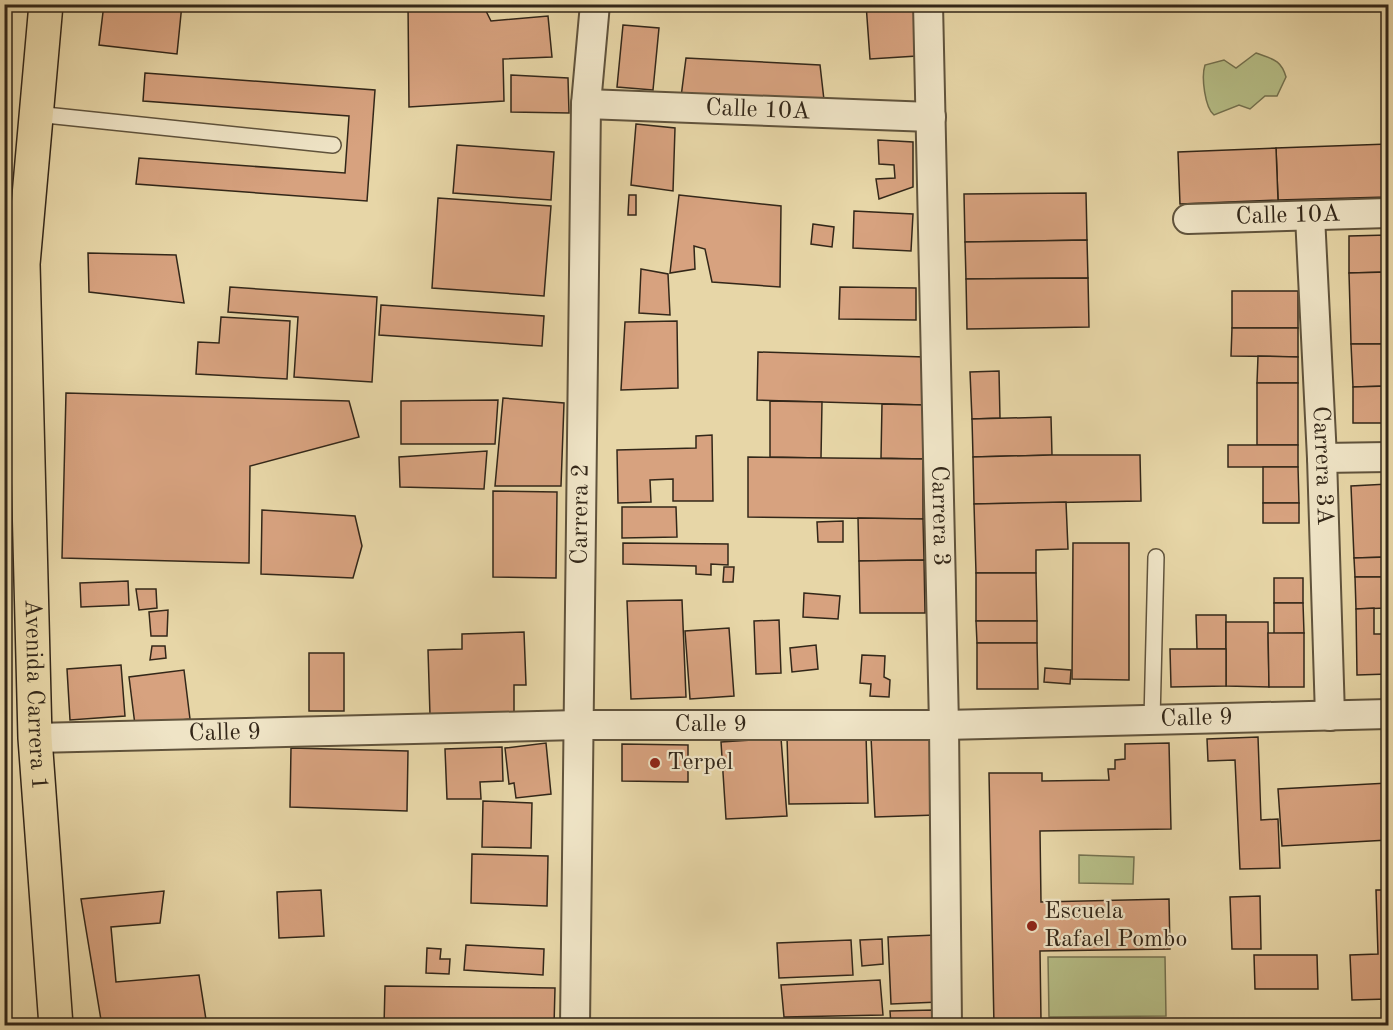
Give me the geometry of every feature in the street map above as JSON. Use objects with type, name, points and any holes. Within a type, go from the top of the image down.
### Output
[{"type":"main road","name":"Avenida Carrera 1","points":[[46,4],[24,264],[35,738],[56,1026]]},
{"type":"street","points":[[42,53],[59,4]]},
{"type":"street","name":"Carrera 2","points":[[575,1026],[586,104],[595,4]]},
{"type":"street","name":"Carrera 3","points":[[928,4],[944,725],[947,1026]]},
{"type":"street","name":"Calle 10A","points":[[586,104],[931,117]]},
{"type":"street","name":"Calle 10A","points":[[1188,219],[1389,213]]},
{"type":"street","name":"Carrera 3A","points":[[1310,216],[1322,458],[1330,716]]},
{"type":"street","points":[[1322,458],[1389,457]]},
{"type":"street","name":"Calle 9","points":[[35,738],[578,725],[944,725],[1389,714]]},
{"type":"lane","points":[[36,114],[333,145]]},
{"type":"lane","points":[[1152,720],[1156,557]]},
{"type":"green space","points":[[1256,53],[1275,60],[1284,71],[1286,77],[1277,96],[1265,96],[1250,109],[1239,105],[1214,115],[1208,106],[1205,92],[1203,77],[1205,65],[1224,60],[1236,68]]},
{"type":"green space","points":[[1079,855],[1134,857],[1133,884],[1079,883]]},
{"type":"green space","points":[[1048,957],[1165,957],[1166,1016],[1049,1017]]},
{"type":"building","points":[[104,4],[182,4],[177,54],[99,45]]},
{"type":"building","points":[[408,4],[486,4],[483,5],[491,21],[548,16],[552,57],[503,59],[504,101],[409,107]]},
{"type":"building","points":[[647,4],[800,4],[801,8],[647,9]]},
{"type":"building","points":[[866,4],[913,4],[917,56],[870,59]]},
{"type":"building","points":[[623,25],[659,28],[653,90],[617,87]]},
{"type":"building","points":[[686,58],[820,65],[824,100],[681,97]]},
{"type":"building","points":[[145,73],[375,90],[367,201],[136,184],[139,158],[345,173],[349,116],[143,101]]},
{"type":"building","points":[[511,75],[568,78],[569,113],[511,112]]},
{"type":"building","points":[[636,124],[675,128],[673,191],[631,185]]},
{"type":"building","points":[[878,140],[913,142],[913,187],[879,199],[876,179],[895,178],[894,165],[879,164]]},
{"type":"building","points":[[1388,144],[1388,197],[1278,200],[1276,148]]},
{"type":"building","points":[[457,145],[554,152],[551,200],[453,193]]},
{"type":"building","points":[[1276,148],[1278,200],[1180,204],[1178,152]]},
{"type":"building","points":[[1086,193],[1087,240],[965,242],[964,194]]},
{"type":"building","points":[[629,195],[636,195],[636,215],[628,215]]},
{"type":"building","points":[[679,195],[781,206],[780,287],[712,282],[705,249],[694,246],[695,269],[670,273]]},
{"type":"building","points":[[438,198],[551,206],[544,296],[432,288]]},
{"type":"building","points":[[854,211],[913,214],[911,251],[853,248]]},
{"type":"building","points":[[813,224],[834,227],[832,247],[811,244]]},
{"type":"building","points":[[1388,235],[1388,272],[1349,273],[1349,236]]},
{"type":"building","points":[[1087,240],[1088,278],[966,279],[965,242]]},
{"type":"building","points":[[88,253],[176,255],[184,303],[89,292]]},
{"type":"building","points":[[641,269],[668,274],[670,315],[639,313]]},
{"type":"building","points":[[1388,272],[1388,344],[1351,344],[1349,273]]},
{"type":"building","points":[[1088,278],[1089,327],[967,329],[966,279]]},
{"type":"building","points":[[230,287],[377,297],[372,382],[294,377],[298,317],[228,312]]},
{"type":"building","points":[[840,287],[916,288],[916,320],[839,319]]},
{"type":"building","points":[[1232,291],[1298,291],[1298,328],[1232,328]]},
{"type":"building","points":[[381,305],[544,316],[542,346],[379,335]]},
{"type":"building","points":[[221,317],[290,321],[287,379],[196,374],[198,342],[219,343]]},
{"type":"building","points":[[677,321],[678,388],[621,390],[625,322]]},
{"type":"building","points":[[1232,328],[1298,328],[1298,357],[1231,356]]},
{"type":"building","points":[[1351,344],[1388,344],[1388,386],[1353,387]]},
{"type":"building","points":[[758,352],[925,357],[924,405],[757,400]]},
{"type":"building","points":[[1258,356],[1298,357],[1298,383],[1257,383]]},
{"type":"building","points":[[999,371],[1000,418],[972,419],[970,372]]},
{"type":"building","points":[[1257,383],[1298,383],[1298,445],[1257,445]]},
{"type":"building","points":[[1388,386],[1388,423],[1353,423],[1353,387]]},
{"type":"building","points":[[66,393],[349,401],[359,437],[250,466],[249,563],[62,558]]},
{"type":"building","points":[[503,398],[564,403],[561,486],[495,486]]},
{"type":"building","points":[[498,400],[495,444],[401,444],[401,401]]},
{"type":"building","points":[[770,401],[822,402],[821,458],[770,457]]},
{"type":"building","points":[[882,404],[924,405],[923,459],[881,458]]},
{"type":"building","points":[[1051,417],[1052,455],[973,457],[972,419]]},
{"type":"building","points":[[712,435],[713,501],[673,501],[673,479],[650,480],[651,502],[618,503],[617,450],[696,448],[696,436]]},
{"type":"building","points":[[1228,445],[1298,445],[1298,467],[1228,467]]},
{"type":"building","points":[[487,451],[484,489],[400,487],[399,457]]},
{"type":"building","points":[[1140,455],[1141,501],[974,504],[973,457]]},
{"type":"building","points":[[748,457],[923,459],[923,519],[748,517]]},
{"type":"building","points":[[1263,467],[1298,467],[1299,503],[1263,503]]},
{"type":"building","points":[[1388,484],[1388,557],[1354,558],[1351,486]]},
{"type":"building","points":[[493,491],[557,492],[556,578],[493,577]]},
{"type":"building","points":[[1066,502],[1068,549],[1036,550],[1036,573],[976,573],[974,504]]},
{"type":"building","points":[[1263,503],[1299,503],[1299,523],[1263,523]]},
{"type":"building","points":[[622,507],[676,507],[677,537],[622,538]]},
{"type":"building","points":[[262,510],[355,516],[362,546],[353,578],[261,574]]},
{"type":"building","points":[[858,518],[923,519],[924,560],[859,561]]},
{"type":"building","points":[[843,521],[843,542],[818,542],[817,522]]},
{"type":"building","points":[[623,543],[728,544],[728,565],[711,564],[711,575],[696,574],[696,566],[623,564]]},
{"type":"building","points":[[1073,543],[1129,543],[1129,680],[1072,679]]},
{"type":"building","points":[[1388,557],[1388,577],[1355,577],[1354,558]]},
{"type":"building","points":[[924,560],[925,613],[860,613],[859,561]]},
{"type":"building","points":[[724,567],[734,567],[733,582],[723,582]]},
{"type":"building","points":[[976,573],[1036,573],[1037,621],[976,621]]},
{"type":"building","points":[[1355,577],[1388,577],[1388,608],[1356,609]]},
{"type":"building","points":[[1274,578],[1303,578],[1303,603],[1274,603]]},
{"type":"building","points":[[128,581],[129,605],[81,607],[80,583]]},
{"type":"building","points":[[136,589],[156,589],[157,608],[139,610]]},
{"type":"building","points":[[804,593],[840,596],[838,619],[803,617]]},
{"type":"building","points":[[682,600],[686,697],[631,699],[627,601]]},
{"type":"building","points":[[1274,603],[1303,603],[1304,633],[1274,634]]},
{"type":"building","points":[[1374,608],[1374,634],[1388,634],[1388,674],[1357,675],[1356,609]]},
{"type":"building","points":[[168,610],[167,636],[151,636],[149,612]]},
{"type":"building","points":[[1196,615],[1226,615],[1226,649],[1197,649]]},
{"type":"building","points":[[779,620],[781,673],[756,674],[754,621]]},
{"type":"building","points":[[976,621],[1037,621],[1037,643],[977,643]]},
{"type":"building","points":[[1226,622],[1268,622],[1269,687],[1226,686]]},
{"type":"building","points":[[729,628],[734,696],[690,699],[685,631]]},
{"type":"building","points":[[524,632],[526,685],[514,685],[514,713],[430,715],[428,650],[462,649],[462,634]]},
{"type":"building","points":[[1268,633],[1304,633],[1304,687],[1269,687]]},
{"type":"building","points":[[977,643],[1037,643],[1038,689],[977,689]]},
{"type":"building","points":[[816,645],[818,669],[792,672],[790,648]]},
{"type":"building","points":[[152,646],[165,646],[166,658],[150,660]]},
{"type":"building","points":[[1170,649],[1226,649],[1226,686],[1171,687]]},
{"type":"building","points":[[309,653],[344,653],[344,711],[309,711]]},
{"type":"building","points":[[862,655],[885,656],[884,677],[890,680],[889,697],[870,696],[871,684],[860,683]]},
{"type":"building","points":[[121,665],[125,716],[70,720],[67,669]]},
{"type":"building","points":[[1045,668],[1071,670],[1070,684],[1044,682]]},
{"type":"building","points":[[184,670],[190,719],[135,725],[129,677]]},
{"type":"building","points":[[866,735],[868,803],[789,804],[787,737]]},
{"type":"building","points":[[932,735],[936,815],[875,817],[871,737]]},
{"type":"building","points":[[1258,737],[1261,820],[1278,819],[1280,868],[1240,869],[1235,760],[1208,761],[1207,739]]},
{"type":"building","points":[[781,738],[787,816],[726,819],[721,742]]},
{"type":"building","points":[[546,743],[551,794],[516,798],[514,783],[509,784],[505,748]]},
{"type":"building","points":[[1169,743],[1171,829],[1040,831],[1041,902],[1169,899],[1170,949],[1040,951],[1041,1020],[1134,1019],[1134,1026],[994,1026],[989,773],[1042,773],[1042,781],[1109,780],[1108,769],[1115,769],[1115,760],[1125,759],[1125,744]]},
{"type":"building","name":"Terpel","points":[[622,744],[688,745],[688,782],[622,781]]},
{"type":"building","points":[[502,747],[503,781],[480,782],[481,799],[447,799],[445,749]]},
{"type":"building","points":[[291,748],[408,751],[407,811],[290,807]]},
{"type":"building","points":[[1388,783],[1388,840],[1282,846],[1278,789]]},
{"type":"building","points":[[483,801],[532,803],[531,848],[482,847]]},
{"type":"building","points":[[472,854],[548,856],[547,906],[471,903]]},
{"type":"building","points":[[321,890],[324,936],[279,938],[277,892]]},
{"type":"building","points":[[1376,890],[1388,890],[1388,999],[1352,1000],[1350,955],[1378,954]]},
{"type":"building","points":[[164,891],[160,923],[111,927],[116,982],[199,975],[207,1026],[102,1026],[81,899]]},
{"type":"building","points":[[1260,896],[1261,949],[1232,949],[1230,897]]},
{"type":"building","points":[[936,935],[939,1002],[891,1004],[888,937]]},
{"type":"building","points":[[882,939],[883,964],[862,966],[860,940]]},
{"type":"building","points":[[851,940],[853,975],[779,978],[777,943]]},
{"type":"building","points":[[466,945],[544,949],[543,975],[464,970]]},
{"type":"building","points":[[427,948],[441,949],[440,959],[450,959],[449,974],[426,973]]},
{"type":"building","points":[[1254,955],[1317,955],[1318,989],[1255,989]]},
{"type":"building","points":[[880,980],[883,1015],[784,1017],[781,985]]},
{"type":"building","points":[[385,986],[555,988],[554,1026],[384,1026]]},
{"type":"building","points":[[934,1010],[934,1026],[891,1026],[890,1011]]},
{"type":"place","name":"Terpel","points":[[655,763]]},
{"type":"place","name":"Escuela Rafael Pombo","points":[[1032,926]]}]
